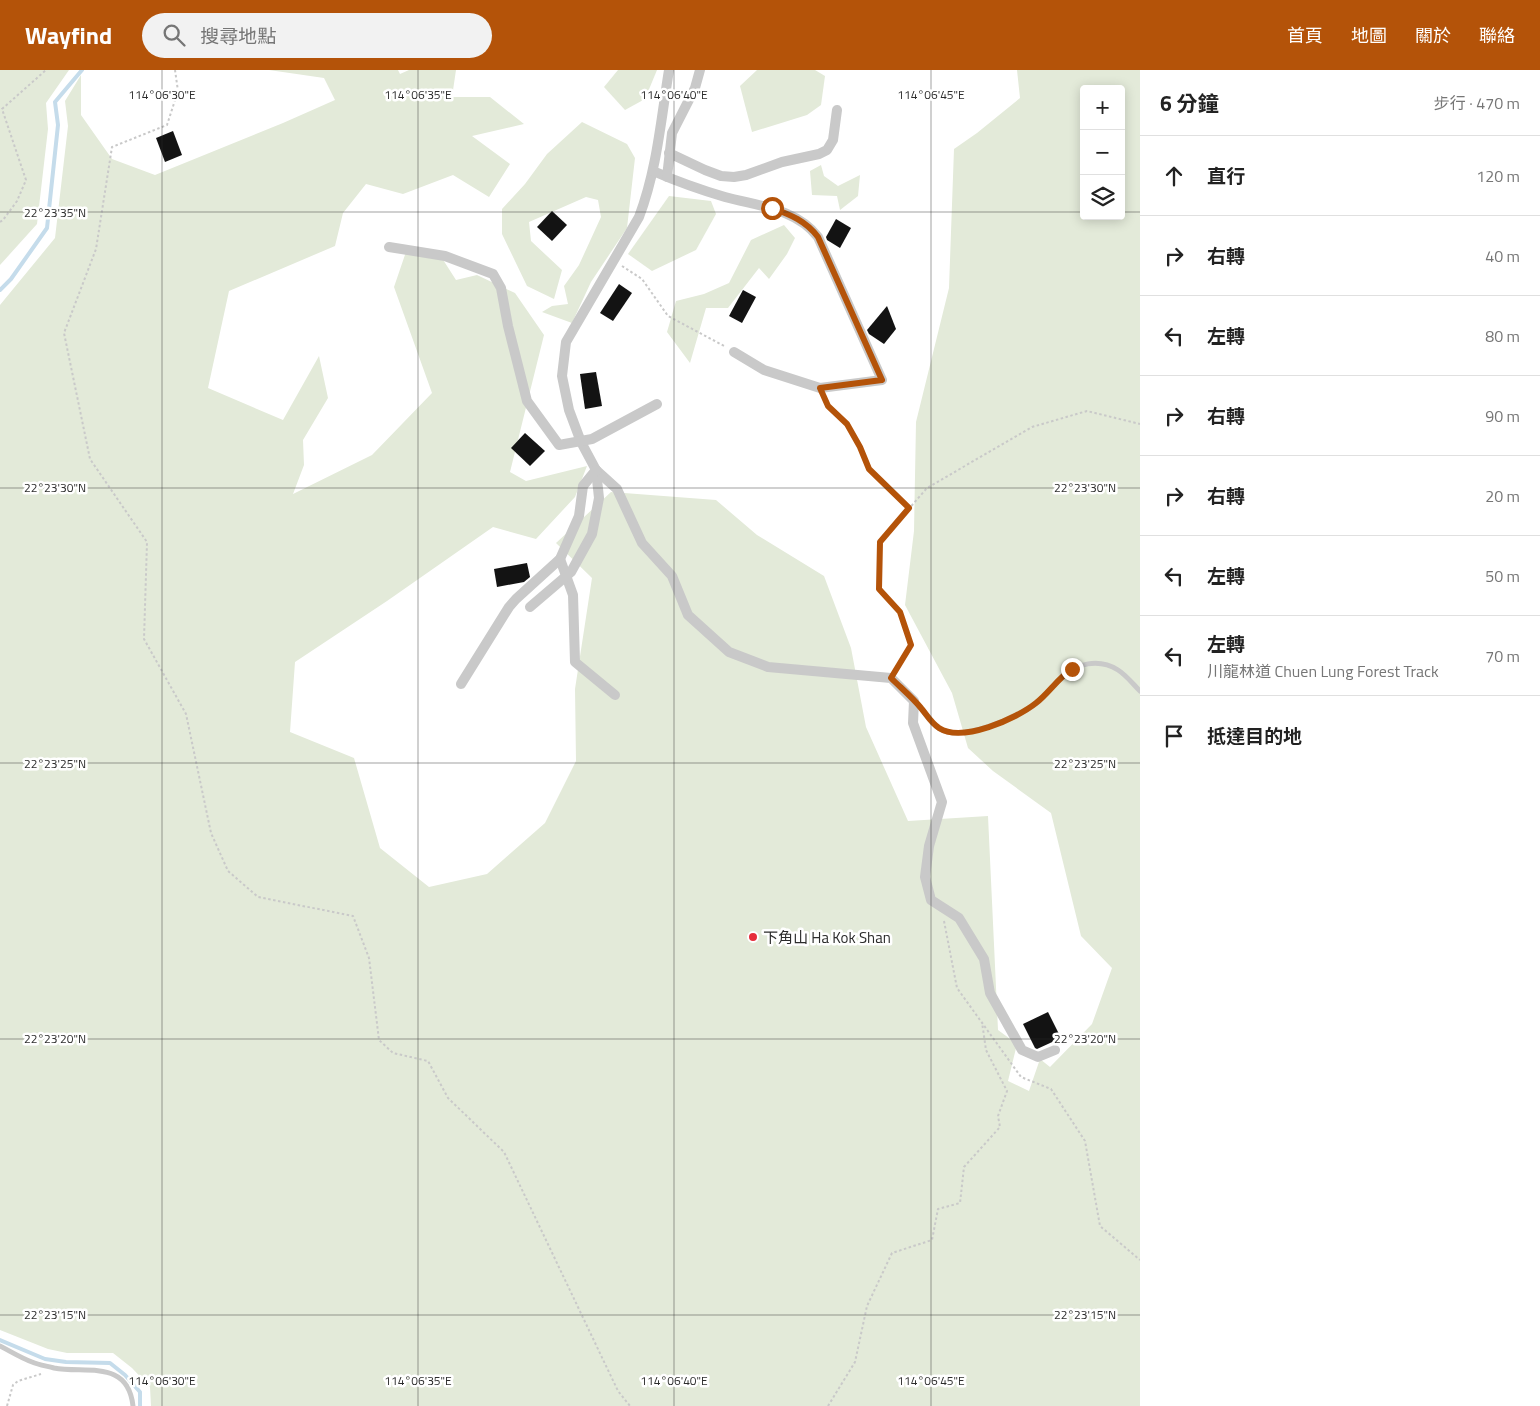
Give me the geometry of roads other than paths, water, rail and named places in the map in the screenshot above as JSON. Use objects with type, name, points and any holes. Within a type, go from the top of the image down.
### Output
[{"type":"street","points":[[669,70],[653,171],[639,217],[566,342],[562,376],[569,410],[581,442],[596,470],[617,489],[642,543],[672,576],[688,615],[729,652],[768,667],[891,678],[914,701],[913,723],[942,802],[929,846],[925,877],[931,900],[959,918],[984,959],[990,993],[1022,1050],[1038,1057],[1055,1050]]},
{"type":"street","points":[[667,177],[672,132],[695,88],[700,70]]},
{"type":"street","points":[[669,153],[721,176],[734,177],[746,175],[782,162],[819,154],[827,150],[833,140],[837,110]]},
{"type":"street","points":[[653,171],[723,196],[772,208],[801,220],[812,229],[818,237],[882,380],[820,388],[764,370],[734,352]]},
{"type":"street","points":[[389,247],[445,256],[493,274],[501,288],[508,326],[527,401],[559,445],[592,439],[657,404]]},
{"type":"street","points":[[461,684],[509,607],[560,559],[579,516],[583,486],[596,470]]},
{"type":"street","points":[[530,607],[571,572],[592,534],[600,498],[596,470]]},
{"type":"street","points":[[560,559],[572,595],[575,662],[615,694]]},
{"type":"lane","points":[[914,701],[940,729],[954,733],[974,731],[1030,708],[1065,674],[1083,665],[1098,663],[1113,668],[1125,676],[1140,691]]},
{"type":"lane","points":[[0,1346],[33,1363],[58,1368],[100,1370],[113,1374],[126,1386],[133,1406]]},
{"type":"waterway","points":[[0,290],[11,279],[47,228],[58,125],[55,102],[82,70]]},
{"type":"waterway","points":[[0,1340],[45,1359],[66,1362],[110,1363],[125,1375],[140,1392],[140,1406]]},
{"type":"place","name":"下角山 Ha Kok Shan","points":[[753,937]]}]
